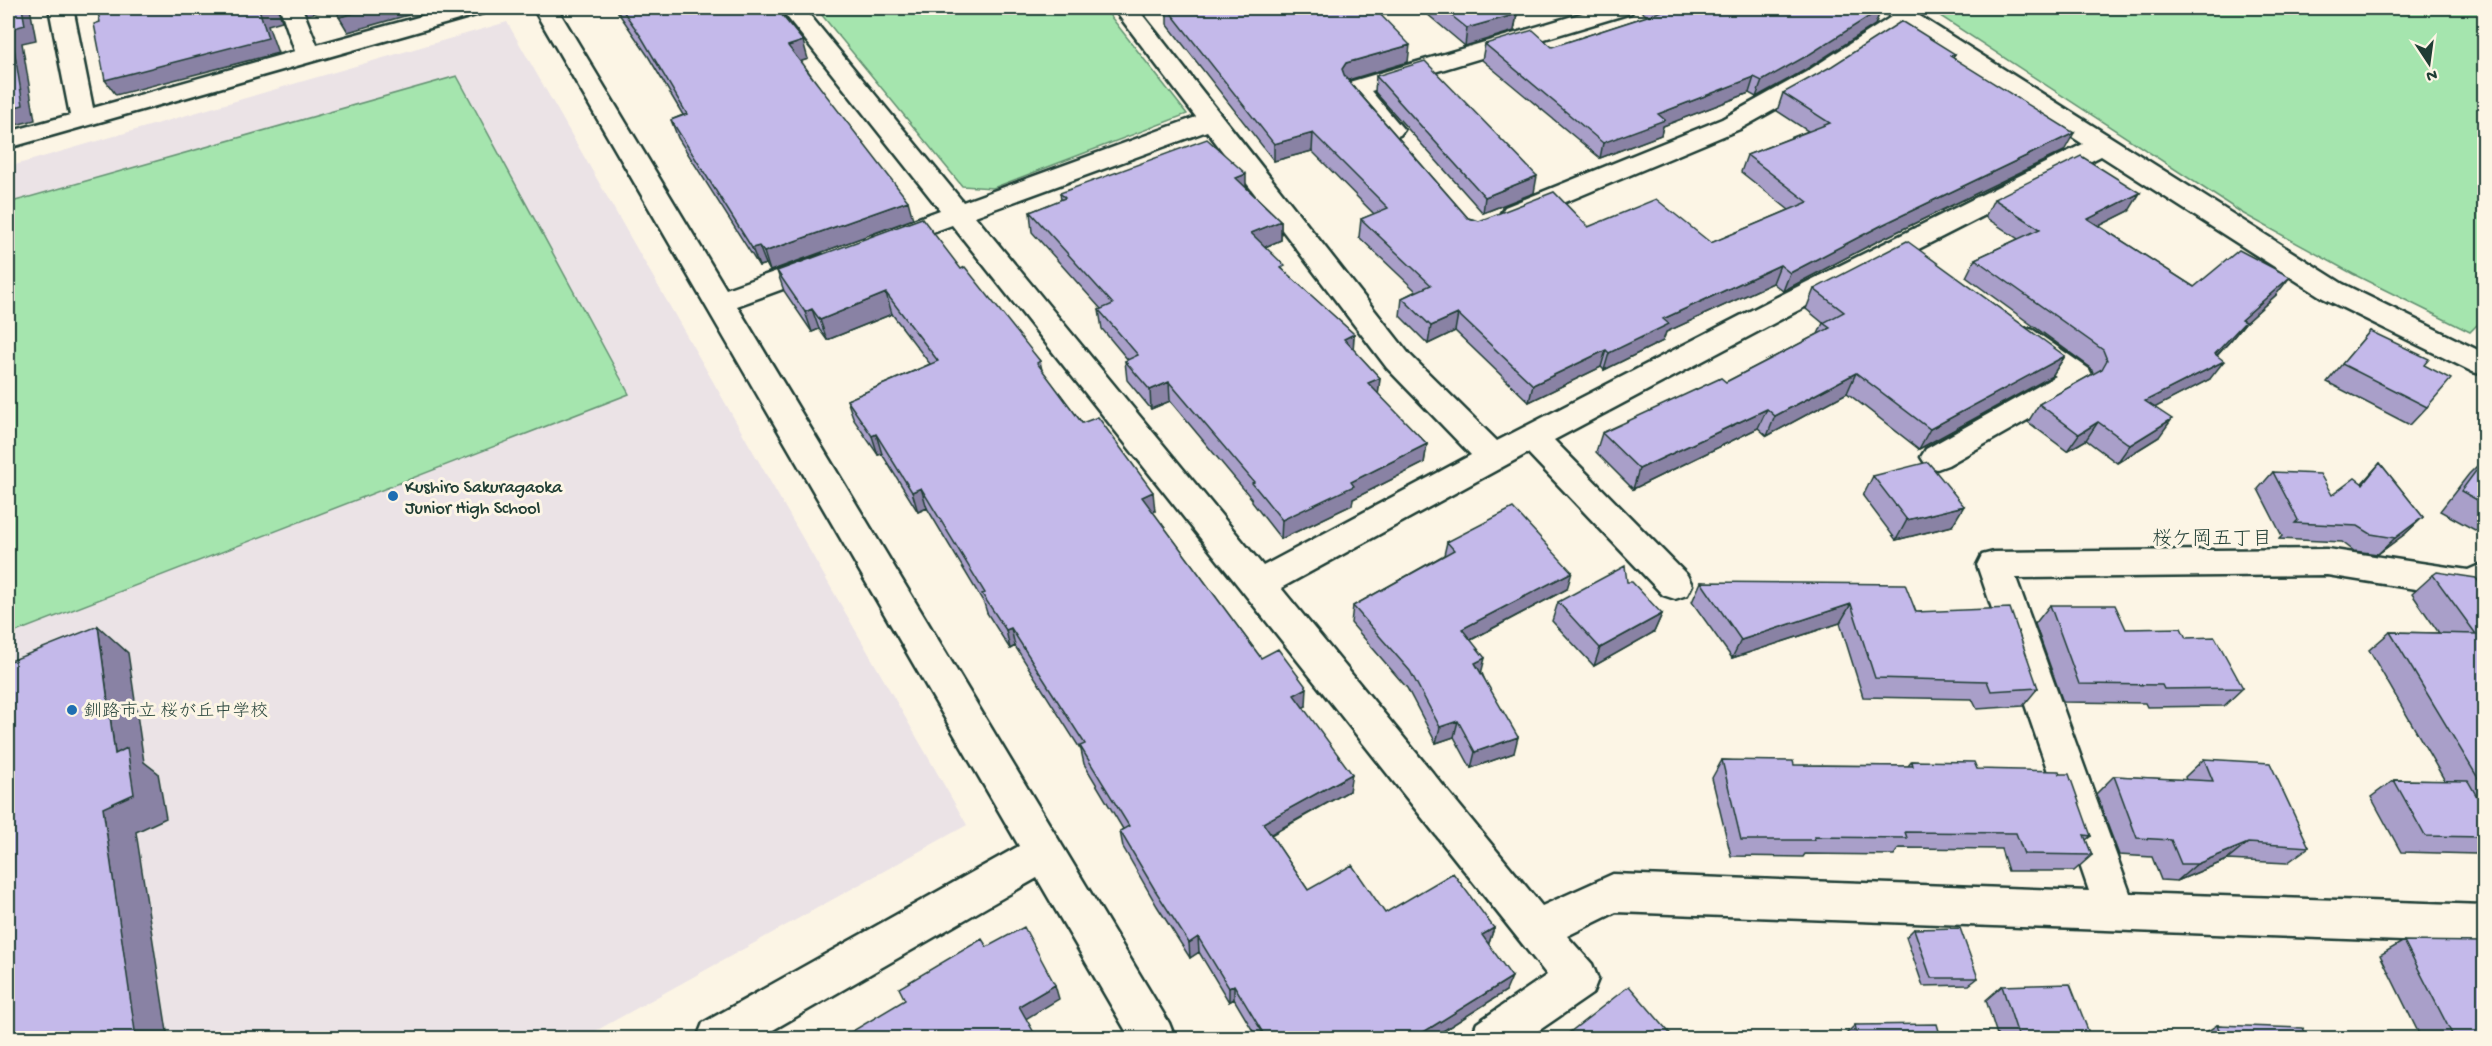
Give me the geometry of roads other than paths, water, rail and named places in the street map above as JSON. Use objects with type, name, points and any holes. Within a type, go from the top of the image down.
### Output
[{"type":"street","points":[[61,8],[83,119]]},
{"type":"street","points":[[291,8],[308,54]]},
{"type":"street","points":[[8,140],[476,8]]},
{"type":"street","points":[[545,8],[1154,1038]]},
{"type":"street","points":[[792,8],[956,214],[1577,979],[1492,1038]]},
{"type":"street","points":[[1408,149],[1355,88],[1622,8]]},
{"type":"street","points":[[1136,9],[1212,120],[1398,361],[1493,457]]},
{"type":"street","points":[[1488,224],[1731,124],[1815,77],[1899,13],[2102,146],[2333,291],[2484,365]]},
{"type":"street","points":[[720,302],[1212,120]]},
{"type":"street","points":[[1257,585],[1493,457],[1898,245],[2102,146]]},
{"type":"street","points":[[1898,245],[1926,266]]},
{"type":"street","points":[[1937,457],[2078,377],[2002,322]]},
{"type":"street","points":[[1532,438],[1676,585]]},
{"type":"street","points":[[2116,910],[1994,565],[2327,562],[2472,584],[2484,577]]},
{"type":"street","points":[[718,1038],[1044,854]]},
{"type":"street","points":[[1536,930],[1613,893],[2484,925]]},
{"type":"place","name":"Kushiro Sakuragaoka Junior High School","points":[[393,496]]},
{"type":"place","name":"釧路市立 桜が丘中学校","points":[[72,710]]},
{"type":"district","name":"桜ケ岡五丁目","points":[[2212,537]]}]
